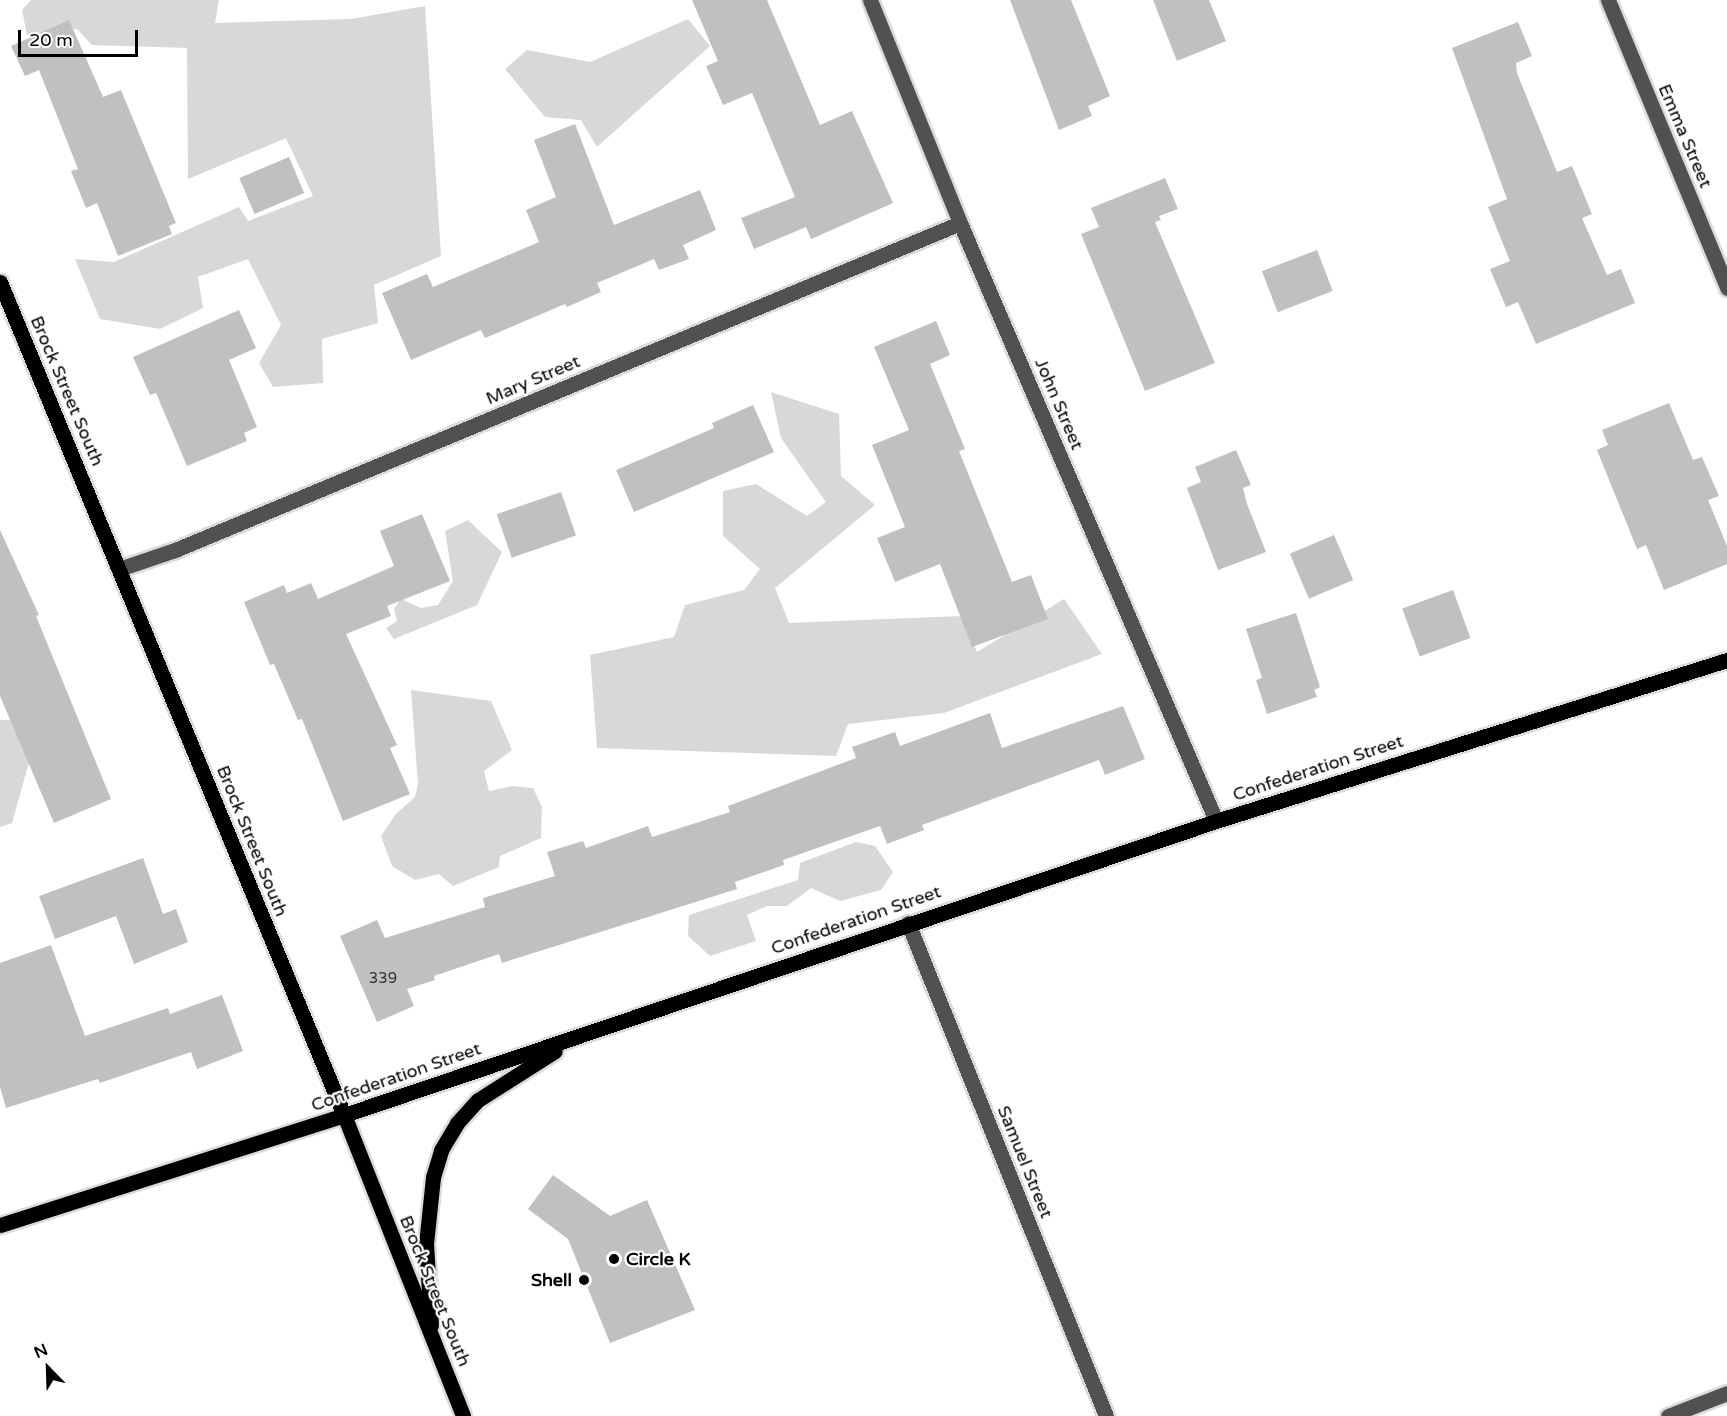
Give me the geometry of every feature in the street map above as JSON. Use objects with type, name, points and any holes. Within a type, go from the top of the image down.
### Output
[{"type":"main road","name":"Brock Street South","points":[[0,282],[344,1115],[463,1416]]},
{"type":"main road","name":"Confederation Street","points":[[0,1225],[344,1115],[1216,821],[1727,660]]},
{"type":"main road","points":[[432,1337],[426,1244],[433,1177],[441,1150],[458,1123],[478,1100],[586,1033]]},
{"type":"street","name":"John Street","points":[[870,0],[960,223],[1216,821]]},
{"type":"street","name":"Emma Street","points":[[1608,0],[1727,288]]},
{"type":"street","name":"Mary Street","points":[[119,569],[175,550],[960,223]]},
{"type":"street","name":"Samuel Street","points":[[908,923],[1106,1416]]},
{"type":"street","points":[[1668,1416],[1727,1393]]},
{"type":"shaded area","points":[[31,0],[219,0],[215,23],[351,19],[425,6],[441,256],[374,285],[378,323],[322,339],[323,383],[273,387],[259,363],[281,325],[248,259],[198,277],[203,308],[160,329],[100,319],[75,259],[114,262],[239,207],[248,221],[313,196],[286,138],[188,179],[187,48],[92,45],[77,29],[27,35],[22,10]]},
{"type":"shaded area","points":[[688,19],[710,46],[597,147],[581,120],[545,117],[505,69],[527,50],[590,62]]},
{"type":"shaded area","points":[[771,392],[839,414],[841,476],[875,505],[775,588],[789,623],[961,616],[977,652],[1064,599],[1102,654],[944,713],[848,724],[836,756],[597,748],[590,655],[674,637],[685,605],[744,590],[760,569],[723,536],[723,491],[756,484],[807,516],[826,502],[781,438]]},
{"type":"shaded area","points":[[468,520],[502,552],[477,605],[394,639],[386,628],[397,621],[394,609],[401,599],[421,608],[438,605],[453,581],[445,531]]},
{"type":"shaded area","points":[[411,690],[491,701],[512,750],[484,771],[489,791],[512,786],[533,788],[542,807],[541,838],[500,856],[499,867],[453,886],[439,874],[415,880],[392,866],[381,836],[396,814],[415,797],[418,784]]},
{"type":"shaded area","points":[[0,720],[25,720],[34,745],[12,823],[0,827]]},
{"type":"shaded area","points":[[856,842],[875,846],[893,872],[881,890],[840,901],[811,888],[787,906],[767,906],[747,915],[756,941],[710,956],[688,936],[689,915],[798,880],[800,863]]},
{"type":"building","points":[[692,0],[767,0],[820,125],[852,111],[893,203],[811,239],[806,227],[754,249],[741,218],[795,197],[752,93],[723,105],[706,66],[718,61]]},
{"type":"building","points":[[1010,0],[1071,0],[1110,96],[1088,106],[1092,116],[1059,130]]},
{"type":"building","points":[[1153,0],[1209,0],[1226,41],[1177,61]]},
{"type":"building","points":[[69,20],[103,97],[121,90],[176,223],[169,226],[172,234],[118,256],[97,203],[86,208],[71,171],[78,169],[39,70],[25,76],[11,46]]},
{"type":"building","points":[[1518,22],[1532,56],[1516,63],[1517,73],[1557,172],[1572,166],[1592,214],[1582,218],[1607,275],[1621,269],[1635,303],[1536,344],[1518,302],[1506,307],[1490,269],[1510,261],[1488,207],[1507,199],[1452,48]]},
{"type":"building","points":[[575,124],[614,225],[700,190],[716,230],[683,245],[689,259],[659,270],[654,259],[597,283],[601,292],[567,307],[565,304],[485,338],[481,330],[411,360],[382,293],[427,274],[433,287],[539,242],[526,210],[556,197],[534,140]]},
{"type":"building","points":[[289,157],[304,193],[255,214],[239,178]]},
{"type":"building","points":[[1165,178],[1178,209],[1159,216],[1161,220],[1155,222],[1215,363],[1145,391],[1081,234],[1099,227],[1091,208]]},
{"type":"building","points":[[1317,250],[1333,291],[1278,312],[1262,271]]},
{"type":"building","points":[[239,310],[256,348],[229,360],[257,427],[244,433],[247,441],[187,466],[156,393],[150,395],[133,357]]},
{"type":"building","points":[[936,321],[950,355],[930,364],[965,449],[959,451],[1012,582],[1031,575],[1048,619],[972,647],[940,564],[895,582],[877,538],[905,527],[872,445],[909,430],[874,347]]},
{"type":"building","points":[[1669,403],[1693,460],[1702,457],[1719,496],[1708,500],[1727,546],[1727,564],[1664,590],[1646,545],[1637,549],[1597,450],[1608,445],[1602,430]]},
{"type":"building","points":[[753,405],[774,452],[634,512],[616,470],[714,428],[712,423]]},
{"type":"building","points":[[1236,450],[1251,485],[1243,488],[1247,504],[1266,552],[1218,570],[1187,488],[1201,482],[1195,467]]},
{"type":"building","points":[[561,492],[576,535],[512,558],[497,514]]},
{"type":"building","points":[[422,514],[450,581],[387,606],[391,616],[346,634],[397,745],[390,748],[410,794],[343,821],[302,719],[298,720],[274,664],[270,665],[244,602],[284,585],[287,593],[311,583],[318,599],[394,566],[380,531]]},
{"type":"building","points":[[0,530],[39,615],[36,616],[111,799],[54,823],[0,696]]},
{"type":"building","points":[[1334,535],[1353,580],[1309,599],[1290,554]]},
{"type":"building","points":[[1453,590],[1470,638],[1420,656],[1402,608]]},
{"type":"building","points":[[1296,613],[1320,687],[1314,690],[1317,697],[1267,714],[1256,680],[1262,678],[1246,629]]},
{"type":"building","points":[[1123,706],[1145,759],[1105,775],[1099,760],[922,825],[924,830],[887,844],[880,826],[783,860],[784,865],[735,882],[737,889],[502,963],[499,954],[434,976],[435,980],[407,989],[414,1006],[377,1022],[340,936],[377,920],[385,938],[485,907],[483,898],[555,876],[547,852],[583,841],[586,848],[648,826],[652,837],[730,812],[728,806],[856,758],[852,747],[895,732],[900,746],[990,713],[1002,748]]},
{"type":"building","points":[[143,858],[163,914],[176,909],[188,942],[134,964],[116,916],[55,939],[39,896]]},
{"type":"building","points":[[51,945],[85,1036],[168,1008],[170,1014],[222,995],[243,1051],[197,1069],[191,1052],[100,1083],[98,1079],[6,1108],[0,1087],[0,963]]},
{"type":"building","points":[[553,1175],[610,1216],[647,1200],[695,1310],[610,1343],[568,1239],[528,1209]]},
{"type":"place","name":"Circle K","points":[[614,1259]]},
{"type":"place","name":"Shell","points":[[584,1280]]}]
